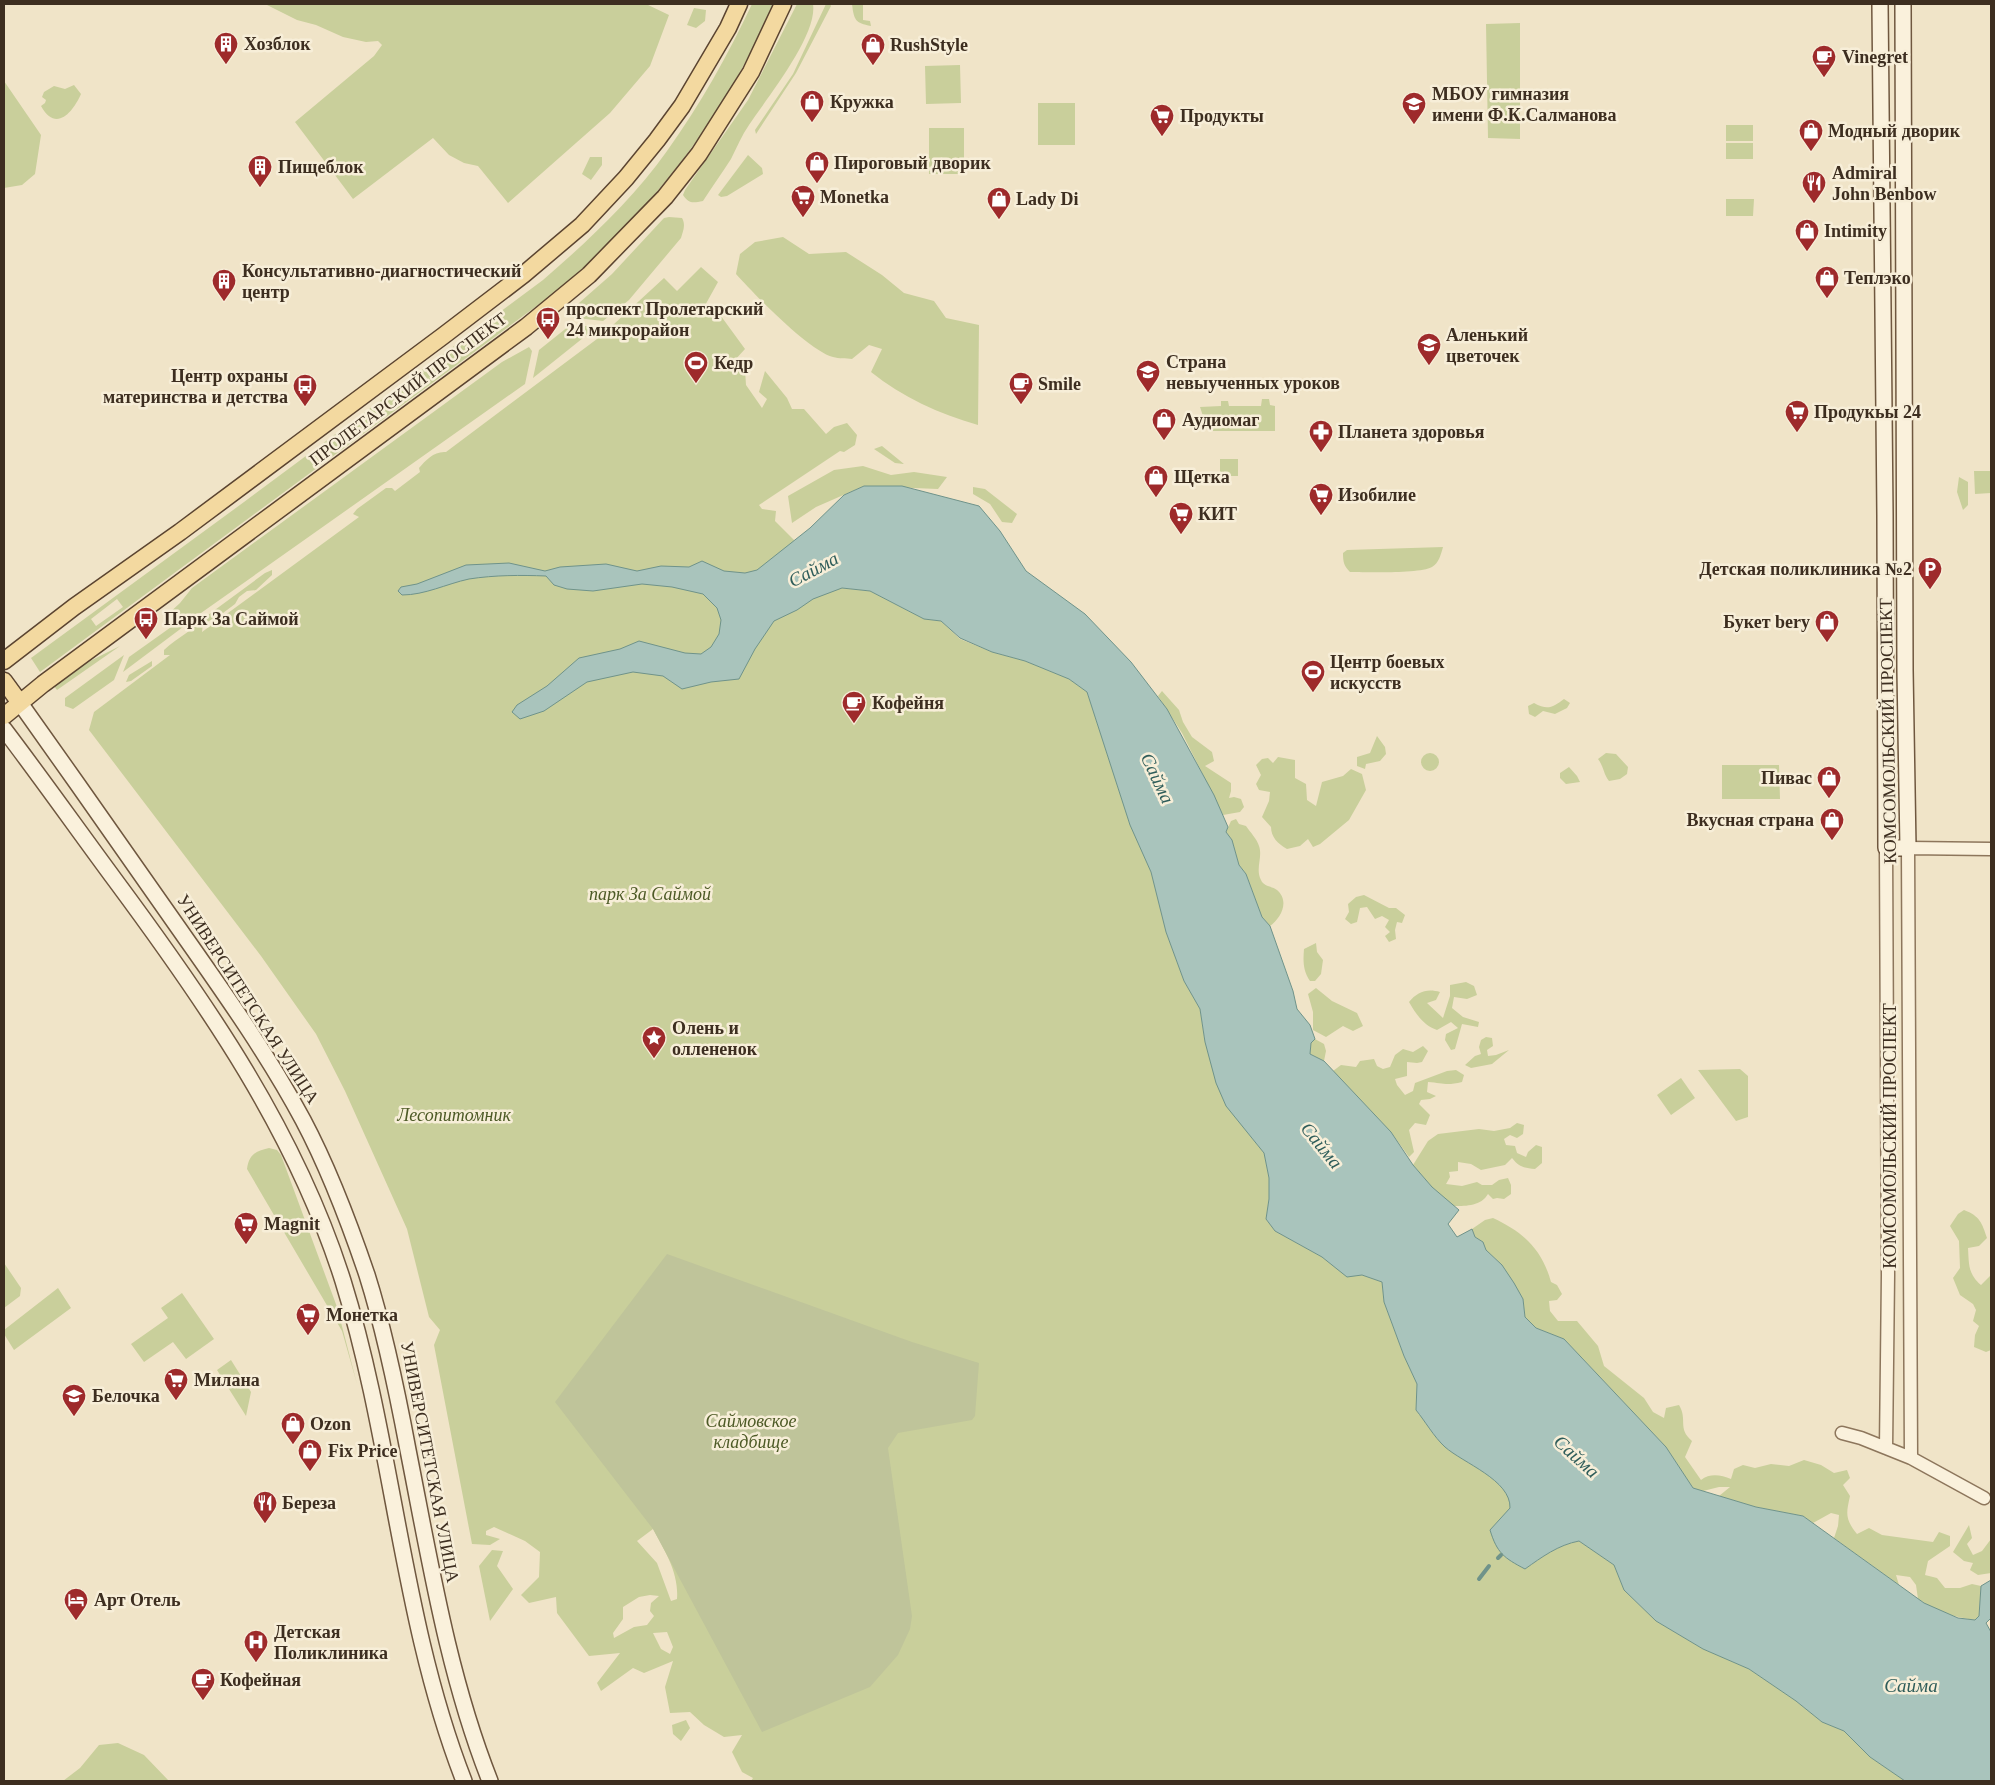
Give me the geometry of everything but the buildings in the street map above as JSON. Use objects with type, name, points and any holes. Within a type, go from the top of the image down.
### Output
[{"type":"main road","name":"ПРОЛЕТАРСКИЙ ПРОСПЕКТ","points":[[4,662],[74,607],[180,532],[443,336],[523,275],[582,225],[626,178],[682,106],[728,28],[739,4]]},
{"type":"main road","name":"ПРОЛЕТАРСКИЙ ПРОСПЕКТ","points":[[4,716],[526,327],[589,275],[665,197],[699,154],[751,72],[783,4]]},
{"type":"main road","name":"КОМСОМОЛЬСКИЙ ПРОСПЕКТ","points":[[1880,4],[1886,848]]},
{"type":"main road","name":"КОМСОМОЛЬСКИЙ ПРОСПЕКТ","points":[[1903,4],[1908,848]]},
{"type":"main road","points":[[1883,357],[1904,357]]},
{"type":"main road","name":"УНИВЕРСИТЕТСКАЯ УЛИЦА","points":[[4,681],[216,982],[276,1074],[323,1161],[352,1231],[368,1277],[385,1339],[446,1636],[471,1730],[490,1781]]},
{"type":"main road","points":[[4,729],[198,995],[283,1134],[316,1204],[343,1281],[371,1393],[424,1655],[443,1722],[464,1781]]},
{"type":"main road","points":[[1886,848],[1908,848]]},
{"type":"street","name":"КОМСОМОЛЬСКИЙ ПРОСПЕКТ","points":[[1886,848],[1888,1275],[1886,1448]]},
{"type":"street","points":[[1908,848],[1991,849]]},
{"type":"street","name":"КОМСОМОЛЬСКИЙ ПРОСПЕКТ","points":[[1908,848],[1911,1458]]},
{"type":"street","points":[[1842,1433],[1911,1458],[1984,1498]]},
{"type":"green space","points":[[265,4],[646,4],[669,15],[650,66],[610,113],[508,203],[478,166],[464,163],[449,155],[433,138],[353,199],[295,122],[374,56],[382,45],[378,41],[366,42],[343,37],[316,25],[297,20]]},
{"type":"green space","points":[[752,4],[773,4],[754,46],[708,124],[654,195],[591,260],[557,291],[40,672],[31,658],[543,280],[576,250],[624,203],[667,151],[702,98]],"holes":[[[117,599],[123,607],[96,626],[91,619]]]},
{"type":"green space","points":[[797,4],[813,4],[808,32],[800,49],[746,129],[731,159],[703,201],[689,201],[683,195],[685,190],[748,100]]},
{"type":"green space","points":[[826,4],[831,6],[796,73],[756,134],[755,130],[793,74]]},
{"type":"green space","points":[[852,4],[863,4],[863,20],[870,21],[871,26],[856,20]]},
{"type":"green space","points":[[694,8],[706,10],[705,21],[696,28],[687,25]]},
{"type":"green space","points":[[1520,23],[1520,139],[1488,138],[1486,24]]},
{"type":"green space","points":[[960,65],[961,103],[926,104],[925,66]]},
{"type":"green space","points":[[4,81],[41,135],[35,174],[22,185],[4,188]]},
{"type":"green space","points":[[74,85],[81,94],[78,101],[64,117],[52,118],[41,106],[46,100],[42,97],[44,92],[54,86],[65,89]]},
{"type":"green space","points":[[1038,103],[1075,103],[1075,145],[1038,145]]},
{"type":"green space","points":[[1726,125],[1753,125],[1753,141],[1726,141]]},
{"type":"green space","points":[[929,128],[964,128],[964,174],[929,174]]},
{"type":"green space","points":[[1726,143],[1753,143],[1753,159],[1726,159]]},
{"type":"green space","points":[[748,155],[762,168],[763,174],[727,196],[721,197],[718,195]]},
{"type":"green space","points":[[590,157],[602,157],[602,165],[591,180],[582,174]]},
{"type":"green space","points":[[1726,199],[1754,199],[1753,216],[1726,216]]},
{"type":"green space","points":[[664,218],[682,218],[684,226],[681,238],[629,300],[603,321],[569,317],[571,310],[612,274]]},
{"type":"green space","points":[[783,237],[809,254],[846,252],[882,275],[904,293],[934,301],[946,318],[979,325],[978,425],[949,416],[922,404],[895,389],[871,372],[882,349],[869,345],[852,359],[833,357],[810,344],[768,307],[736,274],[740,254],[755,242]]},
{"type":"green space","name":"парк За Саймой","points":[[701,267],[718,282],[703,309],[718,312],[745,349],[734,361],[745,370],[746,385],[762,408],[767,399],[759,392],[765,371],[787,398],[792,409],[804,409],[826,434],[834,427],[847,423],[857,435],[855,445],[844,452],[840,451],[759,505],[762,509],[776,511],[775,521],[842,588],[870,591],[924,619],[941,621],[960,639],[992,652],[1025,661],[1069,679],[1087,692],[1130,824],[1151,872],[1166,932],[1184,981],[1200,1009],[1205,1042],[1252,1138],[1264,1153],[1269,1178],[1269,1199],[1266,1219],[1275,1231],[1322,1257],[1347,1276],[1362,1275],[1382,1282],[1384,1302],[1404,1356],[1417,1384],[1416,1410],[1445,1447],[1485,1473],[1503,1489],[1509,1498],[1511,1508],[1490,1530],[1525,1569],[1557,1548],[1579,1541],[1614,1565],[1624,1590],[1656,1621],[1703,1649],[1749,1669],[1796,1701],[1822,1722],[1844,1731],[1870,1757],[1905,1781],[751,1781],[753,1778],[742,1772],[732,1752],[742,1735],[724,1737],[704,1725],[690,1712],[670,1713],[665,1687],[673,1661],[644,1673],[633,1668],[601,1691],[597,1683],[620,1653],[589,1656],[557,1613],[556,1597],[529,1603],[521,1595],[539,1577],[540,1552],[525,1541],[494,1527],[486,1531],[486,1535],[500,1539],[490,1545],[472,1544],[434,1345],[440,1330],[429,1317],[407,1229],[345,1091],[316,1034],[261,956],[89,730],[94,712],[170,655],[164,655],[164,650],[198,625],[208,615],[265,573],[272,570],[272,575],[256,590],[247,591],[223,613],[216,614],[213,619],[203,624],[202,632],[359,517],[353,514],[357,509],[386,488],[392,488],[395,491],[420,472],[419,468],[424,462],[438,453],[446,452],[601,336],[664,278],[677,291]],"holes":[[[653,1529],[670,1562],[676,1580],[677,1599],[671,1601],[657,1563],[637,1541]],[[659,1596],[651,1603],[650,1611],[654,1616],[647,1625],[634,1627],[614,1638],[613,1633],[623,1619],[623,1607],[639,1597]],[[667,1632],[673,1647],[670,1654],[661,1649],[653,1633]]]},
{"type":"green space","points":[[569,326],[598,326],[533,378],[539,350]]},
{"type":"green space","points":[[529,347],[532,351],[525,384],[201,613],[170,618],[166,616],[192,588],[502,362]]},
{"type":"green space","points":[[1262,399],[1269,399],[1270,405],[1275,406],[1275,431],[1213,431],[1205,422],[1200,407],[1221,406],[1221,401],[1228,401],[1229,406],[1261,406]]},
{"type":"green space","points":[[882,446],[904,464],[895,463],[874,449]]},
{"type":"green space","points":[[1220,459],[1238,459],[1238,476],[1220,476]]},
{"type":"green space","points":[[863,466],[891,475],[914,472],[947,477],[938,489],[864,486],[816,507],[792,523],[788,496],[834,470]]},
{"type":"green space","points":[[1974,471],[1991,471],[1991,493],[1975,494]]},
{"type":"green space","points":[[1959,477],[1968,482],[1968,505],[1963,510],[1957,492]]},
{"type":"green space","points":[[973,487],[985,489],[1017,514],[1012,523],[1002,522],[990,504],[973,494]]},
{"type":"green space","points":[[1443,547],[1439,558],[1432,567],[1416,571],[1350,572],[1345,566],[1343,559],[1343,553],[1347,550]]},
{"type":"green space","points":[[191,621],[123,672],[129,657],[174,625]]},
{"type":"green space","points":[[120,646],[57,690],[53,685],[90,661]]},
{"type":"green space","points":[[124,655],[114,680],[73,709],[65,706],[65,698]]},
{"type":"green space","points":[[152,661],[152,666],[131,681],[126,682],[129,675]]},
{"type":"green space","points":[[1162,691],[1179,710],[1183,722],[1192,737],[1212,752],[1214,761],[1205,766],[1231,783],[1229,798],[1241,799],[1244,807],[1240,812],[1223,815],[1182,733],[1158,696]]},
{"type":"green space","points":[[1564,699],[1570,703],[1567,708],[1555,714],[1543,711],[1535,717],[1529,714],[1528,706],[1534,703],[1543,707],[1550,707]]},
{"type":"green space","points":[[1377,736],[1385,747],[1386,754],[1380,761],[1366,764],[1365,769],[1357,766],[1357,757],[1370,753]]},
{"type":"green space","points":[[1430,753],[1438,758],[1439,762],[1434,770],[1430,771],[1422,766],[1421,762],[1426,754]]},
{"type":"green space","points":[[1606,753],[1616,754],[1628,767],[1627,774],[1620,779],[1609,781],[1598,759]]},
{"type":"green space","points":[[1278,757],[1295,760],[1295,778],[1306,784],[1307,800],[1316,806],[1322,782],[1343,776],[1351,769],[1362,774],[1366,790],[1349,820],[1320,844],[1313,847],[1308,839],[1300,846],[1287,849],[1276,840],[1272,834],[1271,827],[1262,817],[1269,801],[1270,792],[1259,790],[1256,784],[1261,775],[1256,765],[1262,759],[1268,758],[1273,763]]},
{"type":"green space","points":[[1722,765],[1779,765],[1780,799],[1722,799]]},
{"type":"green space","points":[[1569,767],[1580,782],[1566,784],[1560,778],[1560,773]]},
{"type":"green space","points":[[1236,819],[1239,824],[1246,826],[1258,843],[1260,850],[1259,876],[1261,880],[1264,884],[1277,890],[1283,899],[1278,919],[1270,926],[1262,917],[1246,874],[1239,865],[1232,840],[1226,832],[1231,821]]},
{"type":"green space","points":[[1364,895],[1389,908],[1396,908],[1405,915],[1402,923],[1397,922],[1395,930],[1396,939],[1389,942],[1385,936],[1390,932],[1385,927],[1389,920],[1382,916],[1375,919],[1367,907],[1360,908],[1357,922],[1351,924],[1345,919],[1349,912],[1348,904],[1356,897]]},
{"type":"green space","points":[[1316,943],[1317,952],[1323,960],[1321,974],[1315,981],[1310,981],[1304,966],[1304,949]]},
{"type":"green space","points":[[1466,982],[1474,986],[1477,995],[1467,999],[1454,997],[1452,1008],[1463,1017],[1479,1022],[1478,1027],[1462,1024],[1455,1049],[1451,1050],[1445,1040],[1446,1034],[1458,1028],[1451,1022],[1437,1030],[1432,1028],[1420,1019],[1409,1002],[1423,992],[1431,990],[1440,992],[1436,1000],[1427,1003],[1443,1018],[1450,996],[1450,985]]},
{"type":"green space","points":[[1316,988],[1332,1001],[1357,1013],[1363,1026],[1353,1031],[1343,1026],[1326,1037],[1313,1030],[1313,1012],[1308,994]]},
{"type":"green space","points":[[1486,1037],[1492,1038],[1493,1046],[1487,1050],[1488,1056],[1509,1050],[1492,1064],[1471,1068],[1465,1065],[1475,1056],[1481,1054],[1479,1047],[1481,1040]]},
{"type":"green space","points":[[1315,1039],[1324,1044],[1326,1051],[1324,1061],[1310,1054],[1311,1043]]},
{"type":"green space","points":[[1423,1046],[1428,1051],[1422,1062],[1407,1062],[1407,1076],[1395,1079],[1405,1095],[1413,1091],[1415,1083],[1447,1071],[1456,1070],[1464,1075],[1462,1082],[1452,1084],[1428,1082],[1427,1092],[1436,1096],[1421,1100],[1419,1104],[1430,1115],[1426,1125],[1415,1123],[1409,1130],[1414,1152],[1409,1157],[1391,1132],[1333,1071],[1341,1065],[1356,1067],[1360,1061],[1374,1059],[1377,1066],[1383,1069],[1390,1067],[1395,1055],[1403,1049],[1413,1052]]},
{"type":"green space","points":[[1740,1069],[1748,1076],[1748,1117],[1736,1121],[1698,1070]]},
{"type":"green space","points":[[1681,1078],[1695,1098],[1671,1115],[1657,1095]]},
{"type":"green space","points":[[1517,1123],[1524,1125],[1523,1134],[1517,1138],[1510,1135],[1504,1139],[1506,1145],[1515,1146],[1517,1153],[1526,1157],[1528,1152],[1536,1145],[1542,1147],[1542,1163],[1535,1169],[1528,1168],[1519,1165],[1512,1158],[1505,1165],[1481,1170],[1471,1164],[1458,1162],[1458,1171],[1449,1172],[1450,1177],[1446,1184],[1462,1186],[1477,1182],[1482,1185],[1492,1185],[1499,1180],[1508,1178],[1511,1185],[1511,1194],[1504,1199],[1493,1199],[1488,1194],[1478,1203],[1454,1206],[1432,1187],[1413,1165],[1428,1141],[1438,1134],[1479,1129],[1494,1131],[1510,1128]]},
{"type":"green space","points":[[269,1148],[277,1150],[281,1155],[337,1307],[357,1384],[342,1331],[247,1169],[253,1154]]},
{"type":"green space","points":[[1964,1210],[1974,1215],[1980,1221],[1987,1238],[1979,1246],[1968,1248],[1970,1268],[1977,1281],[1981,1285],[1990,1276],[1991,1278],[1991,1350],[1986,1352],[1974,1347],[1975,1335],[1979,1326],[1973,1321],[1976,1310],[1973,1304],[1960,1295],[1953,1278],[1960,1268],[1959,1241],[1950,1226],[1958,1214]]},
{"type":"green space","points":[[1493,1218],[1513,1229],[1537,1251],[1551,1282],[1557,1285],[1562,1294],[1557,1300],[1549,1301],[1550,1311],[1558,1321],[1577,1321],[1598,1346],[1604,1366],[1644,1398],[1653,1412],[1664,1418],[1666,1408],[1679,1405],[1682,1410],[1685,1432],[1692,1441],[1685,1457],[1701,1480],[1708,1476],[1716,1475],[1731,1479],[1734,1469],[1743,1465],[1755,1468],[1771,1464],[1789,1466],[1804,1460],[1821,1465],[1834,1473],[1847,1470],[1850,1478],[1843,1485],[1850,1496],[1848,1520],[1857,1534],[1869,1528],[1882,1535],[1933,1542],[1939,1532],[1950,1536],[1950,1546],[1928,1561],[1925,1575],[1937,1578],[1945,1588],[1960,1588],[1972,1584],[1981,1586],[1979,1616],[1976,1620],[1961,1618],[1931,1607],[1918,1599],[1916,1585],[1910,1577],[1896,1575],[1899,1585],[1834,1538],[1839,1515],[1831,1513],[1813,1523],[1803,1516],[1756,1507],[1719,1496],[1730,1487],[1719,1487],[1703,1491],[1693,1488],[1666,1447],[1564,1339],[1536,1328],[1525,1317],[1523,1299],[1502,1265],[1486,1250],[1483,1242],[1475,1237],[1472,1229],[1485,1220]]},
{"type":"green space","name":"Саймовское кладбище","points":[[667,1254],[912,1342],[979,1363],[975,1416],[972,1420],[898,1433],[888,1448],[912,1616],[910,1629],[898,1655],[870,1687],[762,1732],[653,1529],[555,1402]]},
{"type":"green space","points":[[4,1263],[21,1288],[20,1296],[4,1308]]},
{"type":"green space","points":[[58,1288],[71,1308],[14,1350],[4,1334],[4,1330]]},
{"type":"green space","points":[[182,1293],[214,1339],[186,1359],[173,1342],[144,1362],[131,1344],[168,1318],[161,1308]]},
{"type":"green space","points":[[231,1360],[251,1392],[246,1416],[217,1370]]},
{"type":"green space","points":[[1969,1525],[1972,1538],[1967,1544],[1973,1555],[1982,1551],[1991,1539],[1991,1573],[1978,1575],[1970,1570],[1973,1563],[1964,1561],[1953,1552]]},
{"type":"green space","points":[[492,1550],[503,1551],[497,1566],[513,1589],[490,1621],[479,1566]]},
{"type":"green space","points":[[686,1720],[690,1728],[681,1741],[673,1734],[672,1725]]},
{"type":"green space","points":[[118,1743],[144,1755],[169,1781],[63,1781],[80,1768],[99,1745]]},
{"type":"water","name":"Сайма","points":[[864,486],[902,486],[979,506],[1000,531],[1026,571],[1085,614],[1131,662],[1167,709],[1214,795],[1228,827],[1226,832],[1232,840],[1239,865],[1246,874],[1262,917],[1270,926],[1293,991],[1297,1009],[1310,1025],[1315,1039],[1311,1043],[1310,1054],[1324,1061],[1391,1132],[1413,1165],[1432,1187],[1459,1210],[1448,1224],[1457,1237],[1472,1229],[1475,1237],[1483,1242],[1486,1250],[1502,1265],[1523,1299],[1525,1317],[1536,1328],[1564,1339],[1666,1447],[1693,1488],[1756,1507],[1803,1516],[1924,1603],[1958,1618],[1975,1620],[1979,1616],[1981,1586],[1991,1580],[1991,1618],[1986,1623],[1991,1632],[1991,1781],[1905,1781],[1870,1757],[1844,1731],[1822,1722],[1796,1701],[1749,1669],[1703,1649],[1656,1621],[1624,1590],[1614,1565],[1579,1541],[1557,1548],[1525,1569],[1502,1554],[1495,1544],[1490,1530],[1510,1508],[1508,1498],[1495,1481],[1445,1447],[1416,1410],[1417,1384],[1404,1356],[1384,1302],[1382,1282],[1362,1275],[1347,1277],[1322,1257],[1275,1231],[1266,1219],[1269,1199],[1269,1178],[1264,1153],[1226,1106],[1216,1083],[1205,1042],[1200,1009],[1184,981],[1166,932],[1151,872],[1130,825],[1087,692],[1069,679],[1025,661],[992,652],[960,638],[941,621],[924,619],[870,591],[842,588],[813,599],[797,610],[774,621],[755,649],[739,679],[711,682],[682,689],[663,676],[633,672],[587,682],[544,711],[520,719],[512,712],[517,705],[547,686],[579,658],[620,649],[639,641],[685,653],[701,654],[711,647],[719,634],[721,620],[717,608],[703,594],[672,587],[642,584],[593,591],[567,589],[554,585],[546,576],[469,579],[411,595],[402,595],[398,591],[401,587],[417,584],[466,565],[509,563],[545,571],[560,567],[606,564],[637,571],[661,566],[689,567],[702,561],[724,571],[745,573],[757,570],[810,528],[844,495]]},
{"type":"waterway","points":[[1498,1558],[1501,1555]]},
{"type":"waterway","points":[[1479,1579],[1489,1566]]},
{"type":"place","name":"Хозблок","points":[[226,65]]},
{"type":"place","name":"RushStyle","points":[[873,66]]},
{"type":"place","name":"Vinegret","points":[[1824,78]]},
{"type":"place","name":"Кружка","points":[[812,123]]},
{"type":"place","name":"МБОУ гимназия имени Ф.К.Салманова","points":[[1414,125]]},
{"type":"place","name":"Продукты","points":[[1162,137]]},
{"type":"place","name":"Модный дворик","points":[[1811,152]]},
{"type":"place","name":"Пироговый дворик","points":[[817,184]]},
{"type":"place","name":"Пищеблок","points":[[260,188]]},
{"type":"place","name":"Admiral John Benbow","points":[[1814,204]]},
{"type":"place","name":"Monetka","points":[[803,218]]},
{"type":"place","name":"Lady Di","points":[[999,220]]},
{"type":"place","name":"Intimity","points":[[1807,252]]},
{"type":"place","name":"Теплэко","points":[[1827,299]]},
{"type":"place","name":"Консультативно-диагностический центр","points":[[224,302]]},
{"type":"place","name":"проспект Пролетарский 24 микрорайон","points":[[548,340]]},
{"type":"place","name":"Аленький цветочек","points":[[1429,366]]},
{"type":"place","name":"Кедр","points":[[696,384]]},
{"type":"place","name":"Страна невыученных уроков","points":[[1148,393]]},
{"type":"place","name":"Smile","points":[[1021,405]]},
{"type":"place","name":"Центр охраны материнства и детства","points":[[305,407]]},
{"type":"place","name":"Продукьы 24","points":[[1797,433]]},
{"type":"place","name":"Аудиомаг","points":[[1164,441]]},
{"type":"place","name":"Планета здоровья","points":[[1321,453]]},
{"type":"place","name":"Щетка","points":[[1156,498]]},
{"type":"place","name":"Изобилие","points":[[1321,516]]},
{"type":"place","name":"КИТ","points":[[1181,535]]},
{"type":"place","name":"Детская поликлиника №2","points":[[1930,590]]},
{"type":"place","name":"Парк За Саймой","points":[[146,640]]},
{"type":"place","name":"Букет bery","points":[[1827,643]]},
{"type":"place","name":"Центр боевых искусств","points":[[1313,693]]},
{"type":"place","name":"Кофейня","points":[[854,724]]},
{"type":"place","name":"Пивас","points":[[1829,799]]},
{"type":"place","name":"Вкусная страна","points":[[1832,841]]},
{"type":"place","name":"Олень и оллененок","points":[[654,1059]]},
{"type":"place","name":"Magnit","points":[[246,1245]]},
{"type":"place","name":"Монетка","points":[[308,1336]]},
{"type":"place","name":"Милана","points":[[176,1401]]},
{"type":"place","name":"Белочка","points":[[74,1417]]},
{"type":"place","name":"Ozon","points":[[293,1445]]},
{"type":"place","name":"Fix Price","points":[[310,1472]]},
{"type":"place","name":"Береза","points":[[265,1524]]},
{"type":"place","name":"Арт Отель","points":[[76,1621]]},
{"type":"place","name":"Детская Поликлиника","points":[[256,1663]]},
{"type":"place","name":"Кофейная","points":[[203,1701]]},
{"type":"park label","name":"Лесопитомник","points":[[454,1115]]}]
